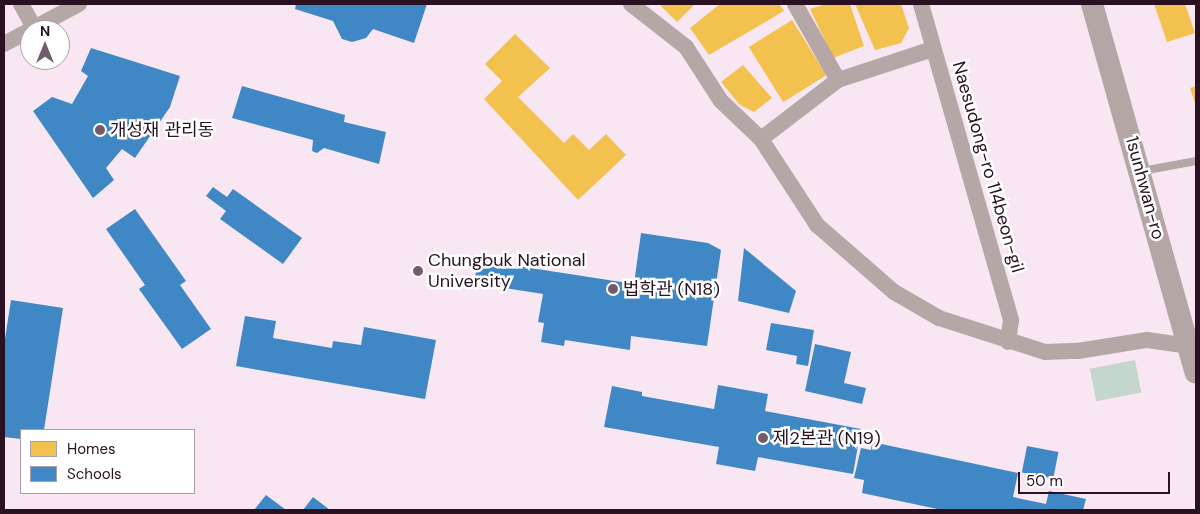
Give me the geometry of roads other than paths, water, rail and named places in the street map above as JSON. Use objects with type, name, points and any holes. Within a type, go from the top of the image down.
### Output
[{"type":"main road","name":"1sunhwan-ro","points":[[1092,4],[1192,347],[1196,373]]},
{"type":"street","points":[[21,4],[30,20]]},
{"type":"street","points":[[48,20],[79,4]]},
{"type":"street","points":[[631,4],[686,47],[721,101],[761,139],[816,225],[894,292],[939,318],[1008,342],[1045,352],[1078,351],[1147,340],[1192,347]]},
{"type":"street","points":[[795,4],[838,80]]},
{"type":"street","name":"Naesudong-ro 114beon-gil","points":[[920,4],[1010,320],[1008,342]]},
{"type":"street","points":[[4,44],[20,35]]},
{"type":"street","points":[[761,139],[838,80],[933,49]]},
{"type":"lane","points":[[1141,172],[1196,161]]},
{"type":"place","name":"개성재 관리동","points":[[100,130]]},
{"type":"place","name":"Chungbuk National University","points":[[418,271]]},
{"type":"place","name":"법학관 (N18)","points":[[613,289]]},
{"type":"place","name":"제2본관 (N19)","points":[[763,438]]}]
